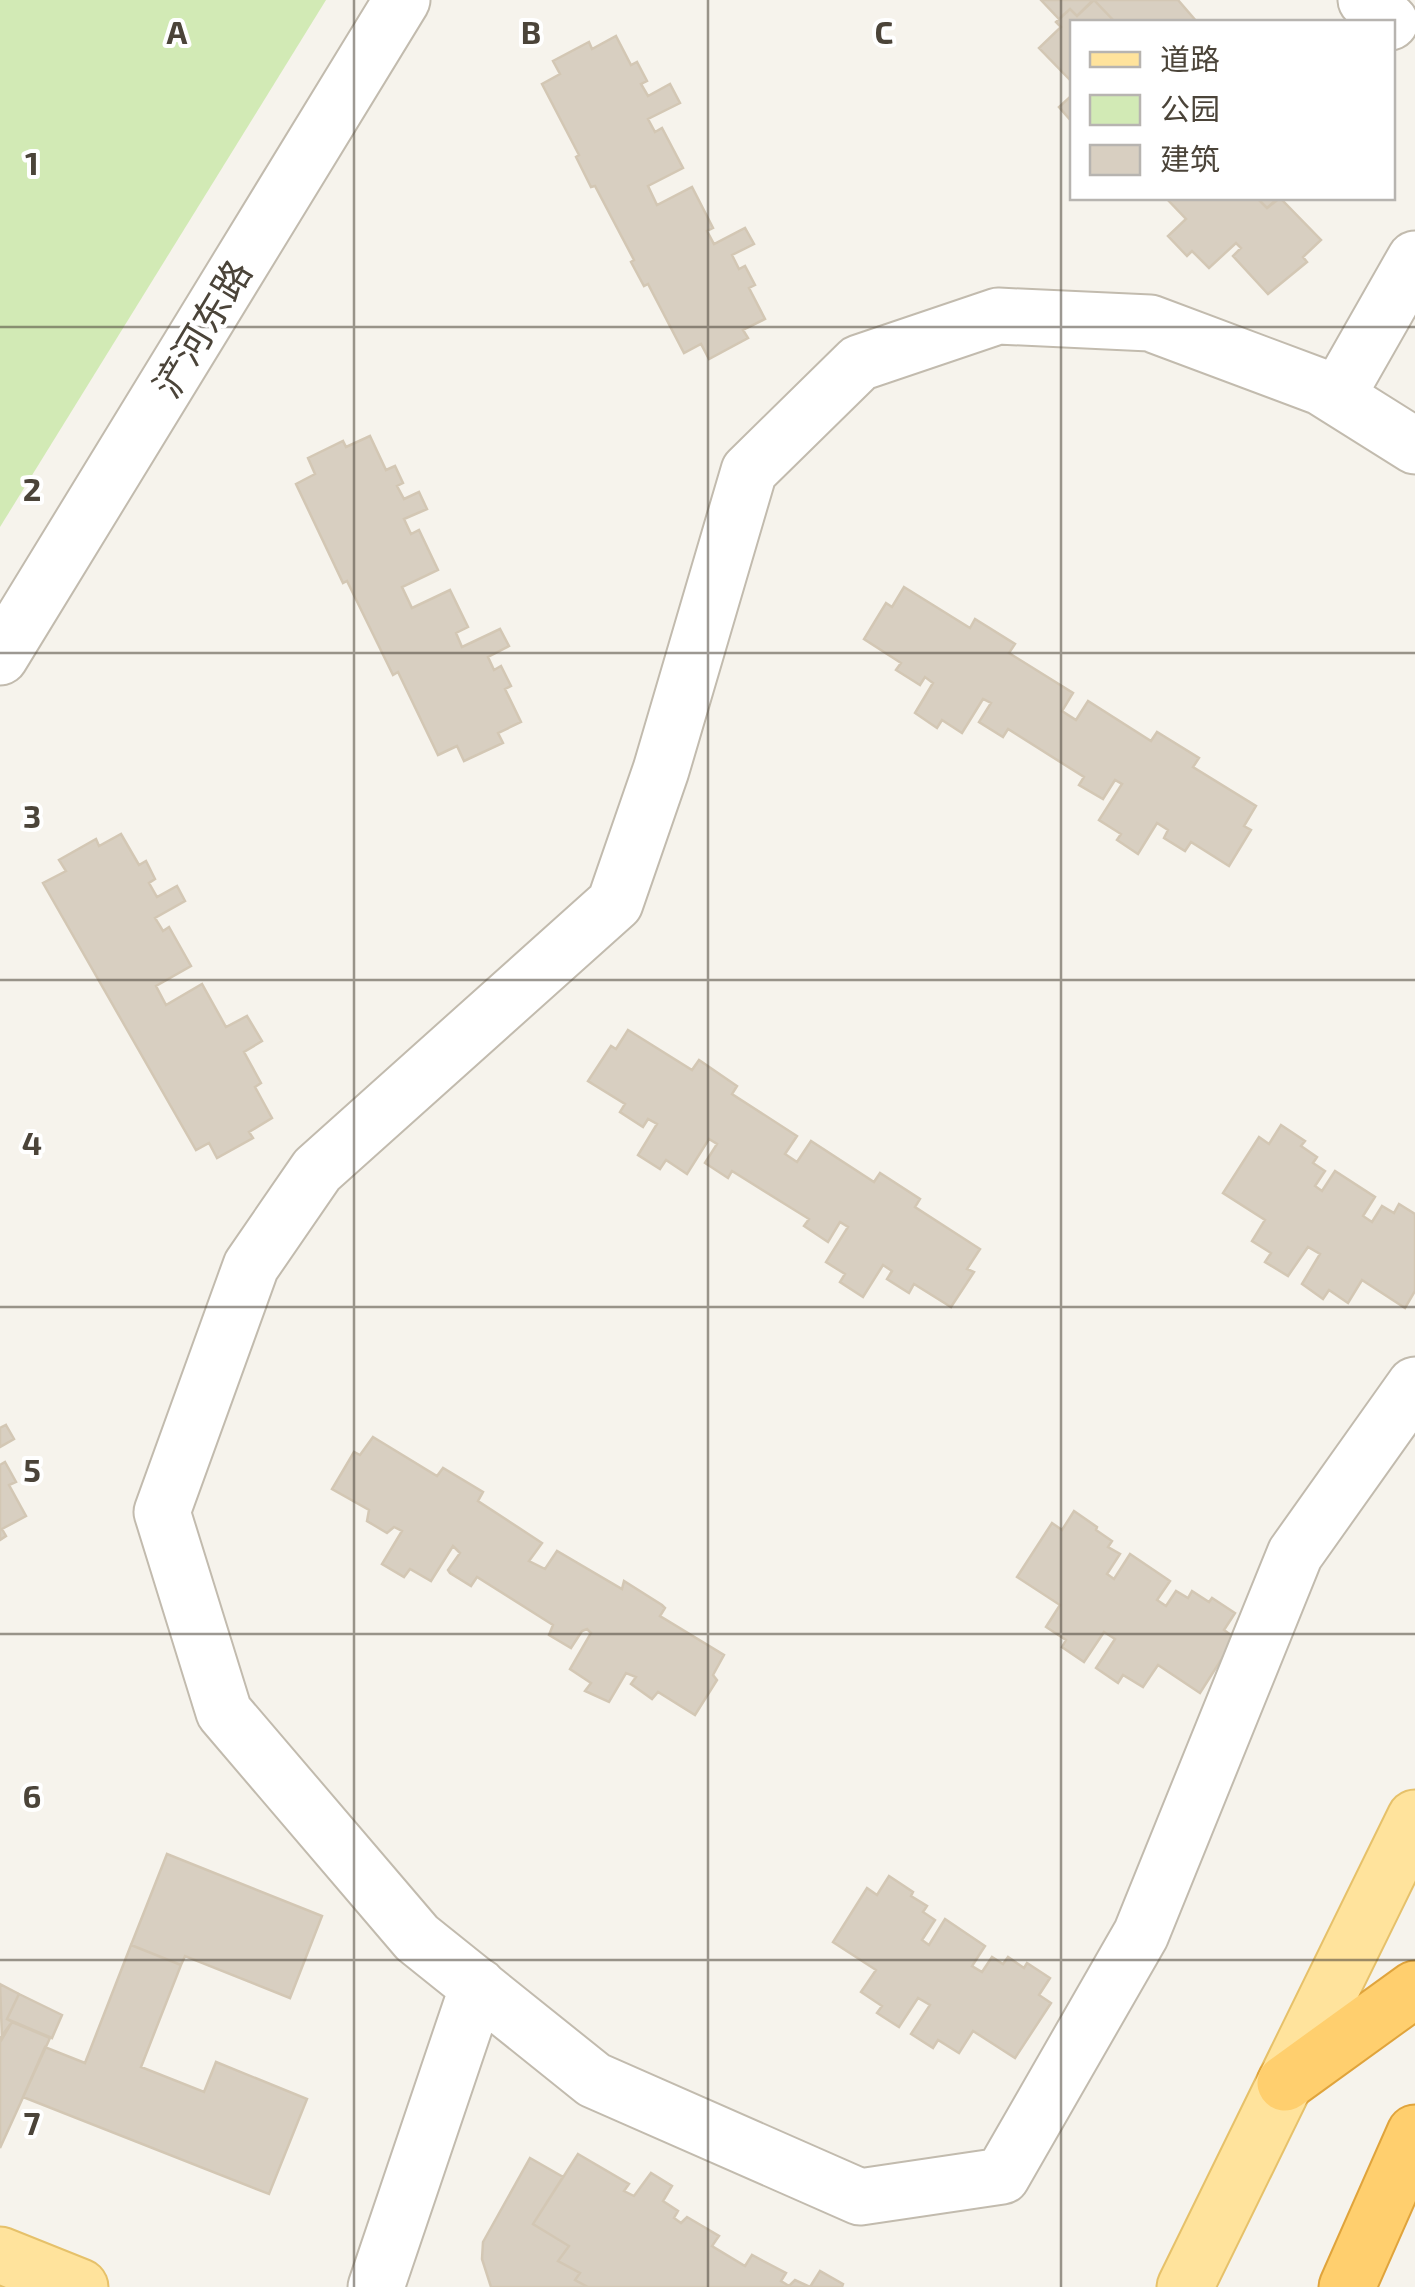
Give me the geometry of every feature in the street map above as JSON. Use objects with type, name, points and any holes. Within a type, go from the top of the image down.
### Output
[{"type":"highway","points":[[1285,2083],[1415,1989]]},
{"type":"highway","points":[[1347,2287],[1415,2133]]},
{"type":"main road","points":[[1185,2287],[1415,1818]]},
{"type":"main road","points":[[0,2255],[80,2287]]},
{"type":"street","name":"浐河东路","points":[[0,657],[402,0]]},
{"type":"street","points":[[1366,0],[1387,20]]},
{"type":"street","points":[[1395,28],[1415,46]]},
{"type":"street","points":[[1336,396],[1415,258]]},
{"type":"street","points":[[1415,446],[1321,387],[1150,323],[998,316],[858,362],[749,472],[661,770],[614,902],[317,1170],[251,1266],[162,1512],[224,1712],[417,1938],[594,2080],[860,2197],[1002,2176],[1142,1934],[1295,1554],[1415,1385]]},
{"type":"street","points":[[376,2287],[478,1986]]},
{"type":"green space","points":[[0,0],[326,0],[0,527]]},
{"type":"building","points":[[1041,0],[1093,0],[1077,16],[1070,9],[1059,19]]},
{"type":"building","points":[[1094,0],[1113,20],[1070,20],[1070,80],[1039,48],[1061,27],[1056,22],[1070,9],[1077,16]]},
{"type":"building","points":[[1094,0],[1178,0],[1195,20],[1113,20]]},
{"type":"building","points":[[616,36],[631,65],[637,62],[647,81],[641,84],[648,96],[670,84],[680,103],[648,119],[655,132],[662,128],[683,168],[648,186],[657,205],[692,187],[713,228],[707,231],[714,244],[745,228],[754,244],[732,255],[739,269],[745,266],[755,285],[749,288],[765,319],[743,330],[748,338],[709,359],[701,344],[684,353],[648,284],[644,286],[631,262],[634,260],[595,186],[591,187],[542,84],[560,74],[553,61],[589,42],[592,49]]},
{"type":"building","points":[[1070,97],[1070,120],[1059,107]]},
{"type":"building","points":[[1168,200],[1259,200],[1267,208],[1282,200],[1321,240],[1303,257],[1307,262],[1268,294],[1233,256],[1241,248],[1236,243],[1209,268],[1192,251],[1187,256],[1168,236],[1186,219]]},
{"type":"building","points":[[1259,200],[1276,200],[1267,208]]},
{"type":"building","points":[[370,436],[386,470],[395,466],[403,483],[397,486],[404,499],[419,492],[427,509],[404,519],[411,534],[419,530],[438,570],[402,587],[412,608],[450,590],[468,627],[456,633],[462,647],[500,629],[509,646],[488,657],[494,670],[501,666],[511,686],[505,689],[521,722],[498,733],[503,743],[464,761],[457,746],[438,755],[398,672],[393,675],[347,581],[343,583],[296,484],[315,474],[308,458],[343,441],[346,447]]},
{"type":"building","points":[[904,587],[970,628],[975,619],[1015,644],[1009,653],[1073,693],[1062,711],[1076,720],[1088,701],[1151,741],[1157,732],[1199,758],[1193,767],[1256,806],[1244,826],[1251,830],[1229,866],[1191,842],[1185,851],[1164,838],[1168,830],[1157,823],[1138,854],[1117,840],[1121,834],[1099,820],[1122,784],[1115,780],[1103,799],[1079,785],[1084,777],[1008,729],[1003,737],[979,722],[991,703],[983,699],[962,733],[942,720],[937,728],[915,713],[933,683],[925,677],[920,685],[896,670],[901,663],[864,639],[886,603],[892,607]]},
{"type":"building","points":[[121,834],[139,865],[146,861],[155,879],[149,883],[157,897],[177,886],[185,901],[155,918],[163,931],[169,927],[191,966],[156,986],[166,1005],[202,984],[226,1027],[247,1016],[262,1041],[244,1052],[261,1083],[255,1087],[272,1118],[249,1132],[253,1138],[217,1158],[209,1143],[196,1150],[43,883],[66,871],[59,860],[96,839],[99,846]]},
{"type":"building","points":[[628,1030],[692,1070],[699,1060],[737,1086],[732,1094],[797,1136],[785,1154],[797,1162],[811,1141],[874,1182],[880,1173],[920,1199],[915,1207],[980,1249],[967,1269],[974,1272],[951,1307],[914,1284],[909,1293],[887,1279],[892,1271],[883,1265],[863,1297],[840,1282],[845,1274],[826,1262],[848,1227],[840,1222],[828,1242],[804,1226],[809,1219],[732,1171],[728,1178],[705,1163],[717,1144],[709,1139],[687,1174],[666,1160],[660,1169],[638,1155],[657,1124],[648,1119],[643,1127],[620,1112],[625,1104],[588,1081],[611,1046],[616,1049]]},
{"type":"building","points":[[1281,1125],[1305,1141],[1301,1146],[1317,1157],[1313,1163],[1325,1171],[1315,1186],[1322,1191],[1335,1171],[1375,1197],[1363,1216],[1372,1222],[1382,1206],[1394,1213],[1399,1204],[1415,1214],[1415,1291],[1405,1308],[1362,1280],[1348,1303],[1329,1290],[1323,1299],[1302,1284],[1320,1254],[1308,1247],[1288,1276],[1265,1262],[1271,1253],[1252,1241],[1265,1220],[1223,1193],[1259,1137],[1269,1144]]},
{"type":"building","points":[[6,1425],[14,1439],[0,1447],[0,1428]]},
{"type":"building","points":[[373,1437],[437,1476],[443,1468],[483,1492],[478,1501],[542,1543],[529,1561],[545,1569],[557,1551],[622,1589],[624,1581],[662,1605],[665,1608],[660,1616],[724,1655],[713,1675],[717,1680],[695,1715],[658,1692],[652,1699],[631,1684],[636,1677],[626,1673],[609,1702],[585,1691],[591,1683],[570,1669],[591,1633],[587,1629],[582,1631],[571,1648],[549,1635],[553,1625],[477,1577],[471,1586],[450,1573],[448,1570],[460,1553],[453,1546],[431,1581],[410,1569],[404,1577],[382,1564],[402,1531],[394,1527],[387,1533],[367,1521],[369,1510],[332,1489],[354,1452],[360,1455]]},
{"type":"building","points":[[5,1462],[16,1482],[9,1485],[26,1516],[2,1529],[6,1536],[0,1540],[0,1465]]},
{"type":"building","points":[[1074,1511],[1112,1541],[1108,1547],[1120,1554],[1107,1574],[1114,1579],[1130,1554],[1170,1581],[1157,1600],[1166,1606],[1176,1591],[1188,1598],[1192,1591],[1235,1613],[1224,1630],[1235,1638],[1200,1693],[1158,1665],[1143,1687],[1123,1675],[1118,1683],[1096,1668],[1115,1639],[1104,1632],[1084,1662],[1062,1647],[1066,1640],[1046,1627],[1060,1605],[1017,1577],[1052,1523],[1062,1530]]},
{"type":"building","points":[[167,1854],[322,1916],[290,1998],[185,1956],[181,1965],[131,1945]]},
{"type":"building","points":[[889,1876],[927,1906],[923,1912],[935,1920],[922,1940],[929,1945],[945,1919],[985,1946],[972,1966],[982,1972],[992,1957],[1003,1964],[1008,1957],[1024,1968],[1027,1963],[1050,1978],[1039,1995],[1051,2003],[1015,2058],[973,2031],[959,2053],[938,2040],[933,2048],[911,2034],[930,2005],[918,1998],[899,2027],[877,2013],[882,2006],[861,1992],[876,1970],[833,1942],[867,1888],[877,1895]]},
{"type":"building","points":[[131,1945],[181,1965],[141,2067],[204,2092],[216,2062],[307,2099],[269,2194],[23,2097],[45,2047],[85,2063]]},
{"type":"building","points":[[0,1984],[19,1994],[7,2019],[12,2022],[2,2039]]},
{"type":"building","points":[[19,1994],[62,2015],[52,2038],[7,2019]]},
{"type":"building","points":[[12,2022],[50,2038],[0,2148],[0,2038]]},
{"type":"building","points":[[578,2154],[629,2184],[624,2191],[634,2196],[651,2173],[672,2186],[663,2201],[678,2211],[674,2218],[681,2223],[687,2217],[719,2236],[712,2246],[745,2266],[752,2255],[786,2273],[781,2281],[789,2286],[795,2280],[810,2287],[588,2287],[575,2280],[580,2273],[558,2261],[569,2246],[533,2224]]},
{"type":"building","points":[[530,2158],[563,2177],[533,2224],[569,2246],[558,2261],[580,2273],[575,2280],[588,2287],[491,2287],[482,2259],[483,2242]]},
{"type":"building","points":[[820,2271],[843,2284],[842,2287],[810,2287]]}]
